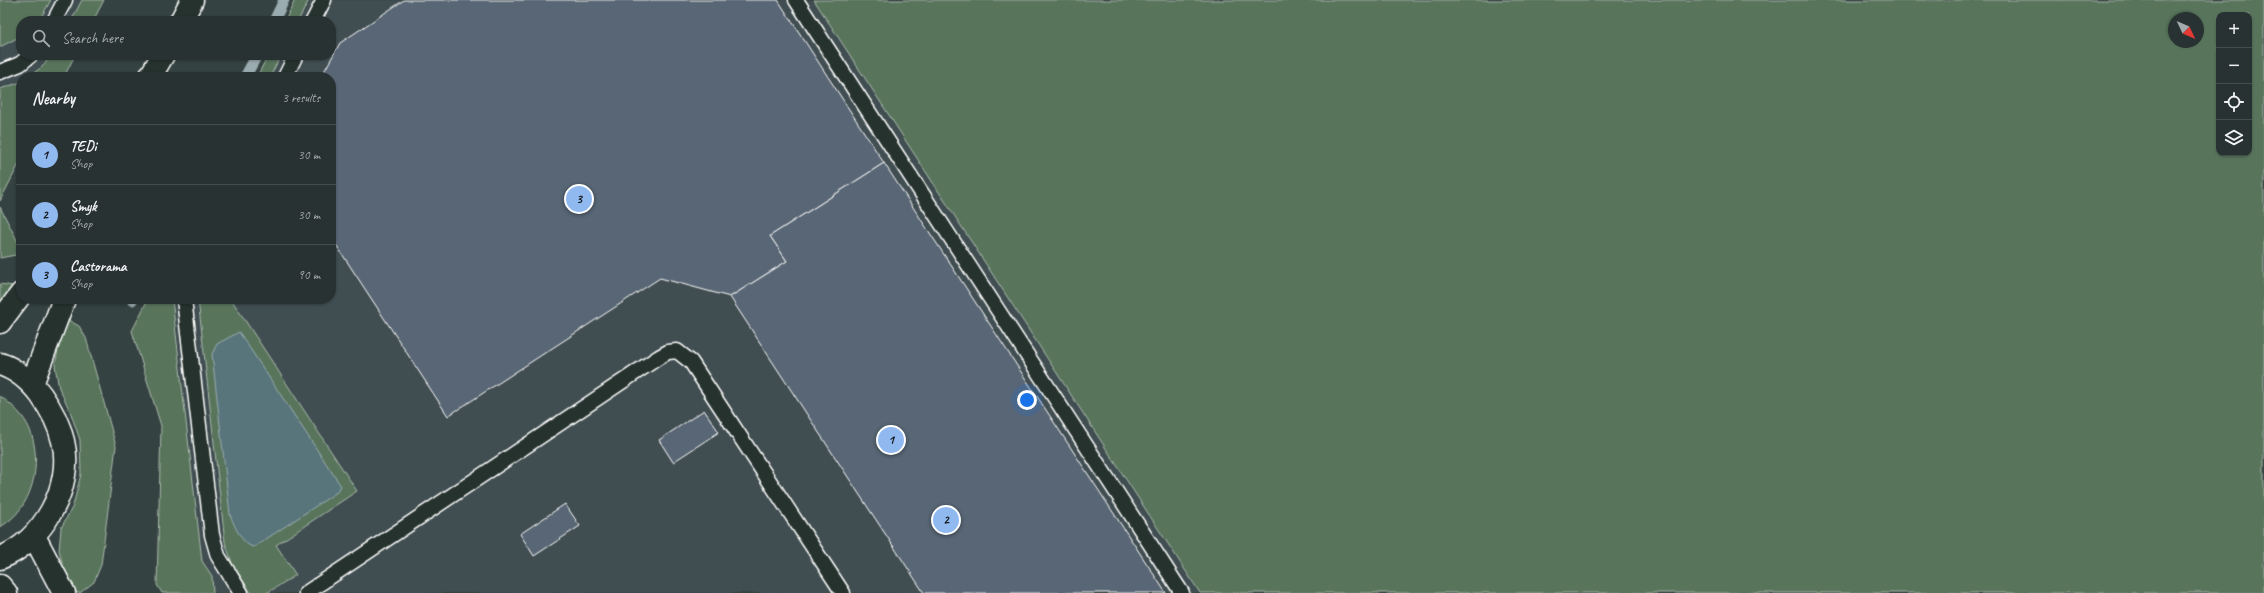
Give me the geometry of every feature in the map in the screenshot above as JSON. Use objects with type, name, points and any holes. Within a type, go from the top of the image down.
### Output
[{"type":"main road","points":[[184,16],[192,0]]},
{"type":"main road","points":[[153,72],[161,60]]},
{"type":"main road","points":[[158,72],[162,60]]},
{"type":"main road","points":[[0,322],[16,301]]},
{"type":"main road","points":[[32,384],[62,304]]},
{"type":"main road","points":[[0,364],[32,384],[53,411],[64,442],[64,476],[54,508],[34,536],[10,554],[0,558]]},
{"type":"main road","points":[[34,536],[64,593]]},
{"type":"main road","points":[[0,586],[6,593]]},
{"type":"lane","points":[[57,16],[65,0]]},
{"type":"lane","points":[[316,16],[324,0]]},
{"type":"lane","points":[[796,0],[1182,593]]},
{"type":"lane","points":[[0,72],[20,64],[25,60]]},
{"type":"lane","points":[[287,72],[293,60]]},
{"type":"lane","points":[[185,304],[212,535],[218,556],[241,593]]},
{"type":"lane","points":[[306,593],[659,356],[668,352],[677,351],[691,362],[843,593]]},
{"type":"shaded area","points":[[0,0],[104,0],[96,16],[16,16],[16,60],[72,60],[66,72],[16,72],[16,170],[0,201]]},
{"type":"shaded area","points":[[295,0],[843,0],[1237,593],[162,593],[157,585],[161,426],[132,331],[146,304],[336,304],[336,72],[260,72],[266,60],[336,60],[336,16],[287,16]]},
{"type":"green space","points":[[0,0],[51,0],[42,16],[16,16],[16,39],[0,47]]},
{"type":"green space","points":[[82,0],[104,0],[96,16],[74,16]]},
{"type":"green space","points":[[295,0],[309,0],[301,16],[287,16]]},
{"type":"green space","points":[[814,0],[2264,0],[2264,593],[1200,593]]},
{"type":"green space","points":[[48,60],[72,60],[66,72],[35,72]]},
{"type":"green space","points":[[266,60],[278,60],[272,72],[260,72]]},
{"type":"green space","points":[[16,84],[16,170],[0,201],[0,89]]},
{"type":"green space","points":[[0,207],[16,238],[16,255],[0,258]]},
{"type":"green space","points":[[0,284],[13,286],[0,304]]},
{"type":"green space","points":[[146,304],[173,304],[202,561],[212,576],[213,593],[162,593],[157,585],[161,426],[132,331]]},
{"type":"green space","points":[[199,304],[234,304],[357,491],[276,545],[296,575],[267,593],[251,593],[232,563],[225,542]]},
{"type":"green space","points":[[68,320],[79,326],[86,338],[116,446],[101,565],[94,582],[80,593],[77,593],[64,570],[59,550],[61,528],[73,506],[81,474],[80,440],[70,411],[59,388],[55,366],[60,339]]},
{"type":"green space","points":[[0,396],[17,411],[30,430],[34,443],[35,470],[27,497],[20,509],[11,519],[0,527]]},
{"type":"water","points":[[239,332],[341,486],[337,492],[254,547],[250,546],[242,539],[230,514],[212,354],[217,344]]},
{"type":"building","points":[[404,0],[778,0],[884,163],[770,236],[787,261],[730,297],[660,278],[448,416],[336,245],[336,72],[324,72],[330,60],[336,60],[336,50],[340,43]]},
{"type":"building","points":[[884,163],[1166,593],[924,593],[730,297],[787,261],[770,236]]},
{"type":"building","points":[[704,410],[719,432],[673,462],[659,440]]},
{"type":"building","points":[[565,504],[580,526],[534,556],[520,534]]},
{"type":"waterway","points":[[276,16],[284,0]]},
{"type":"waterway","points":[[248,72],[254,60]]},
{"type":"place","name":"Castorama","points":[[579,199]]},
{"type":"place","name":"TEDi","points":[[891,440]]},
{"type":"place","name":"Smyk","points":[[946,520]]}]
